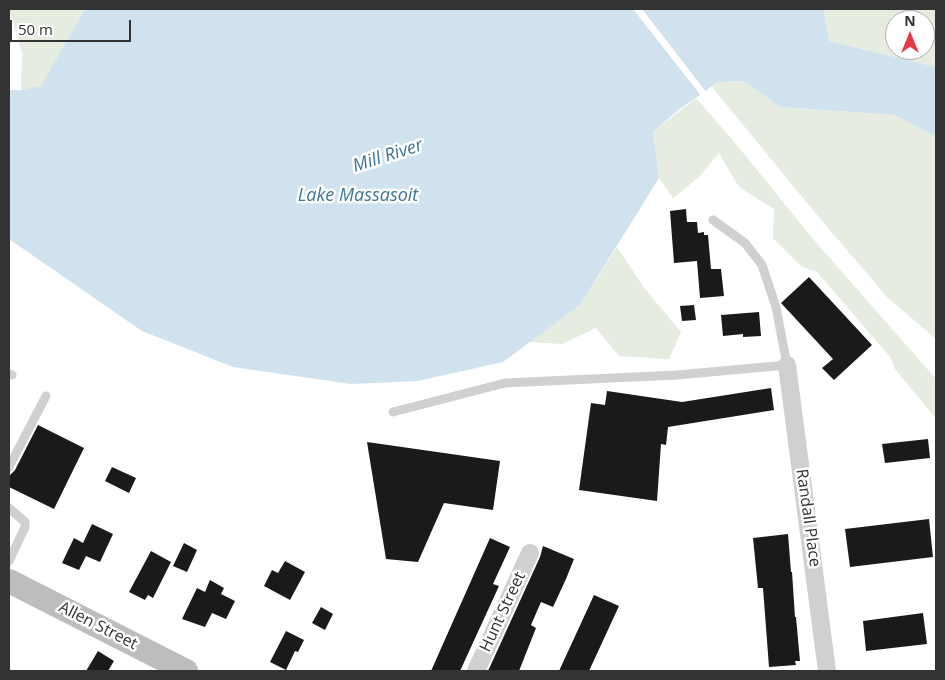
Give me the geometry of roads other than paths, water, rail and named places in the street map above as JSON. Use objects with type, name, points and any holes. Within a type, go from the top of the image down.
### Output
[{"type":"main road","name":"Allen Street","points":[[9,580],[186,671]]},
{"type":"street","name":"Randall Place","points":[[787,365],[827,671]]},
{"type":"street","name":"Hunt Street","points":[[476,671],[530,553]]},
{"type":"lane","points":[[392,412],[505,383],[677,375],[787,365],[776,307],[762,264],[745,243],[713,220]]},
{"type":"lane","points":[[9,466],[46,396]]},
{"type":"lane","points":[[9,508],[25,522],[25,527],[9,561]]},
{"type":"water","name":"Lake Massasoit","points":[[85,9],[823,9],[829,41],[885,55],[885,60],[907,60],[936,67],[936,137],[895,115],[780,107],[744,81],[718,82],[677,111],[653,132],[659,178],[580,305],[503,362],[418,381],[351,384],[233,367],[142,331],[9,239],[9,90],[41,86]]},
{"type":"water label","name":"Mill River","points":[[388,156]]}]
